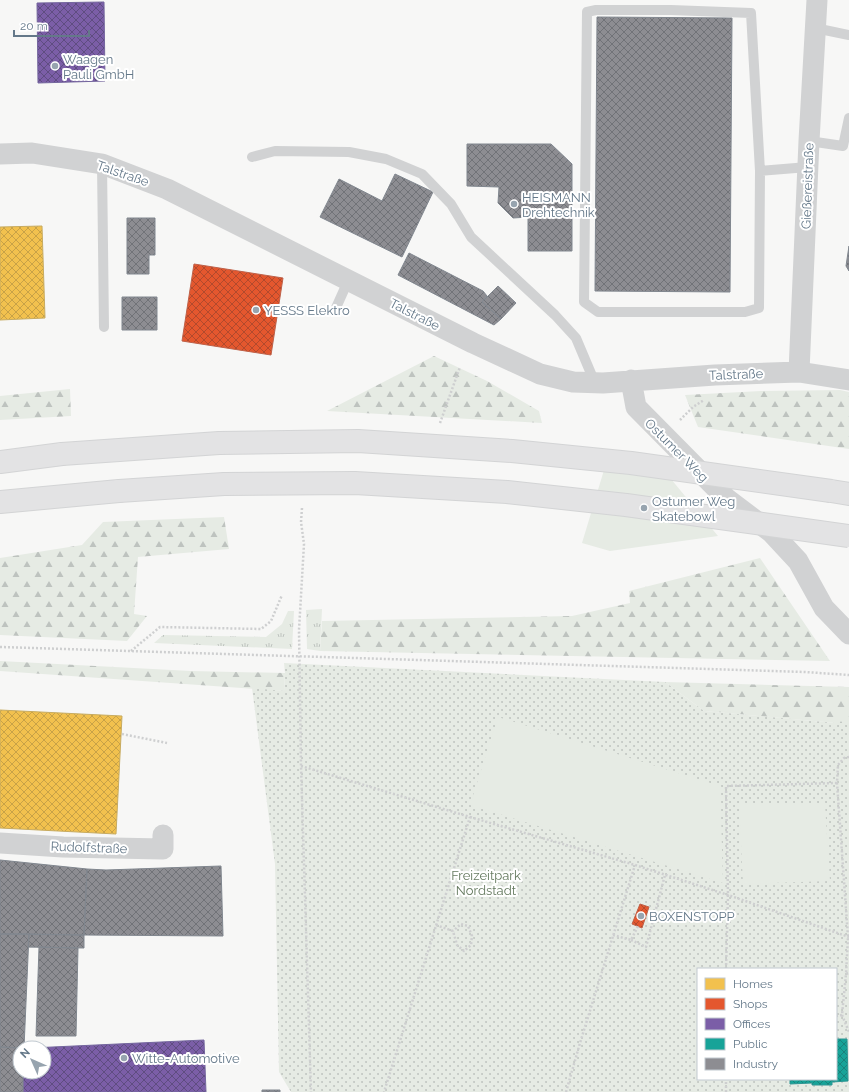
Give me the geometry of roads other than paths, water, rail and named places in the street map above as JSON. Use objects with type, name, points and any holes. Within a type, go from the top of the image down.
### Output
[{"type":"highway","points":[[0,462],[62,454],[219,443],[358,441],[512,451],[631,463],[840,493]]},
{"type":"highway","points":[[0,502],[224,484],[355,483],[507,492],[626,505],[849,536]]},
{"type":"street","name":"Gießereistraße","points":[[800,372],[809,141],[817,0]]},
{"type":"street","name":"Talstraße","points":[[0,154],[32,153],[102,164],[166,189],[473,343],[540,374],[573,382],[595,383],[715,375],[800,372],[849,380]]},
{"type":"street","name":"Ostumer Weg","points":[[631,380],[636,407],[726,498],[772,533],[798,561],[824,608],[849,634]]},
{"type":"street","name":"Rudolfstraße","points":[[0,843],[63,847],[163,849],[163,835]]},
{"type":"lane","points":[[596,10],[656,10],[752,13],[760,171],[760,308],[745,312],[598,312],[584,302],[587,12],[596,10]]},
{"type":"lane","points":[[815,28],[849,35]]},
{"type":"lane","points":[[809,141],[843,146],[849,118]]},
{"type":"lane","points":[[252,157],[275,151],[349,152],[386,159],[422,174],[452,204],[471,237],[555,315],[576,338],[595,383]]},
{"type":"lane","points":[[102,164],[104,327]]},
{"type":"lane","points":[[760,171],[808,167]]},
{"type":"lane","points":[[335,310],[348,281]]},
{"type":"place","name":"Waagen Pauli GmbH","points":[[55,66]]},
{"type":"place","name":"HEISMANN Drehtechnik","points":[[514,204]]},
{"type":"place","name":"YESSS Elektro","points":[[256,310]]},
{"type":"place","name":"Ostumer Weg Skatebowl","points":[[644,508]]},
{"type":"place","name":"BOXENSTOPP","points":[[641,916]]},
{"type":"place","name":"Witte-Automotive","points":[[124,1058]]},
{"type":"park label","name":"Freizeitpark Nordstadt","points":[[486,882]]}]
